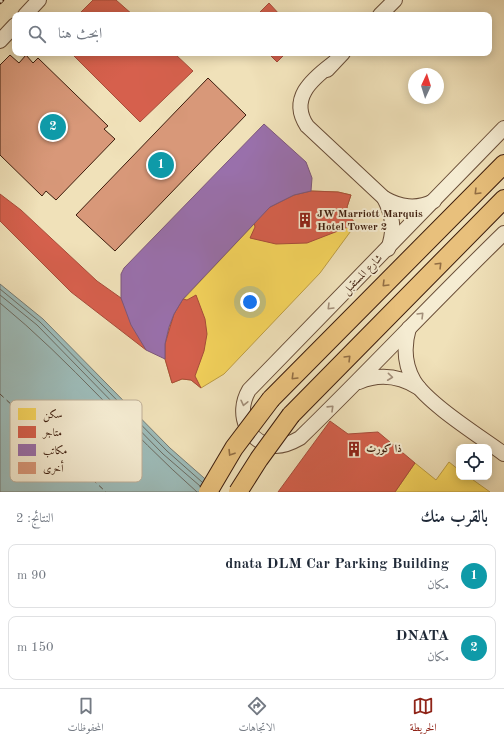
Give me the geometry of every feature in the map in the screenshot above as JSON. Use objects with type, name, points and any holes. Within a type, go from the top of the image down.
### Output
[{"type":"main road","name":"شارع المستقبل","points":[[208,492],[234,448],[271,399],[503,165]]},
{"type":"main road","points":[[238,492],[259,459],[291,416],[504,199]]},
{"type":"street","points":[[28,12],[39,0]]},
{"type":"street","points":[[383,12],[395,0]]},
{"type":"street","points":[[0,41],[12,28]]},
{"type":"street","points":[[340,56],[332,64],[314,89],[310,99],[309,109],[314,125],[334,150],[384,198],[396,204],[410,207],[428,204],[436,200]]},
{"type":"street","name":"شارع المستقبل","points":[[504,128],[387,251],[249,390],[244,399],[242,409],[245,424],[255,437],[265,444],[277,446],[289,444],[300,438],[357,383],[409,327],[504,233]]},
{"type":"street","points":[[384,198],[392,218],[393,229],[387,251]]},
{"type":"street","points":[[409,327],[405,349],[406,360],[414,381],[421,390]]},
{"type":"street","points":[[357,383],[376,377],[395,377],[404,380],[421,390],[442,408],[504,454]]},
{"type":"water","points":[[0,284],[43,319],[123,400],[10,400],[10,482],[142,482],[142,420],[170,448],[220,492],[0,492]]},
{"type":"building: سكن","points":[[311,191],[338,192],[351,195],[347,207],[349,216],[356,224],[320,273],[224,374],[201,388],[191,380],[182,379],[172,383],[165,359],[165,344],[169,327],[180,303],[270,207],[294,195]]},
{"type":"building: سكن","points":[[449,462],[456,468],[456,480],[473,480],[490,492],[395,492],[415,463],[436,480]]},
{"type":"building: متاجر","points":[[93,0],[116,0],[130,12],[81,12]]},
{"type":"building: متاجر","points":[[269,3],[277,12],[260,12]]},
{"type":"building: متاجر","points":[[74,56],[177,56],[193,71],[140,122]]},
{"type":"building: متاجر","points":[[271,56],[283,56],[277,62]]},
{"type":"building: متاجر","name":"JW Marriott Marquis Hotel Tower 2","points":[[311,191],[338,192],[351,195],[347,207],[349,216],[356,224],[307,243],[276,244],[250,238],[255,227],[254,223],[270,207],[294,195]]},
{"type":"building: متاجر","points":[[0,194],[21,210],[97,281],[121,298],[146,350],[71,292],[0,221]]},
{"type":"building: متاجر","points":[[196,295],[205,319],[207,334],[204,351],[195,376],[201,388],[191,380],[182,379],[172,383],[165,359],[165,344],[174,314],[183,299],[187,300]]},
{"type":"building: متاجر","name":"ذا كورت","points":[[330,421],[348,434],[378,432],[415,463],[395,492],[278,492]]},
{"type":"building: مكاتب","points":[[264,124],[306,162],[312,178],[311,191],[294,195],[270,207],[183,299],[174,314],[169,327],[165,344],[165,359],[146,350],[131,325],[121,298],[121,274],[124,268]]},
{"type":"building: أخرى","points":[[10,55],[19,63],[25,56],[33,63],[38,58],[108,126],[104,129],[115,139],[56,200],[46,191],[42,196],[0,155],[0,65]]},
{"type":"building: أخرى","points":[[208,78],[246,115],[115,251],[76,215]]},
{"type":"ferry route","points":[[0,394],[10,403]]},
{"type":"ferry route","points":[[95,482],[106,492]]},
{"type":"place","name":"DNATA","points":[[53,127]]},
{"type":"place","name":"dnata DLM Car Parking Building","points":[[161,165]]},
{"type":"place","name":"JW Marriott Marquis Hotel Tower 2","points":[[305,220]]},
{"type":"place","name":"ذا كورت","points":[[354,449]]}]
